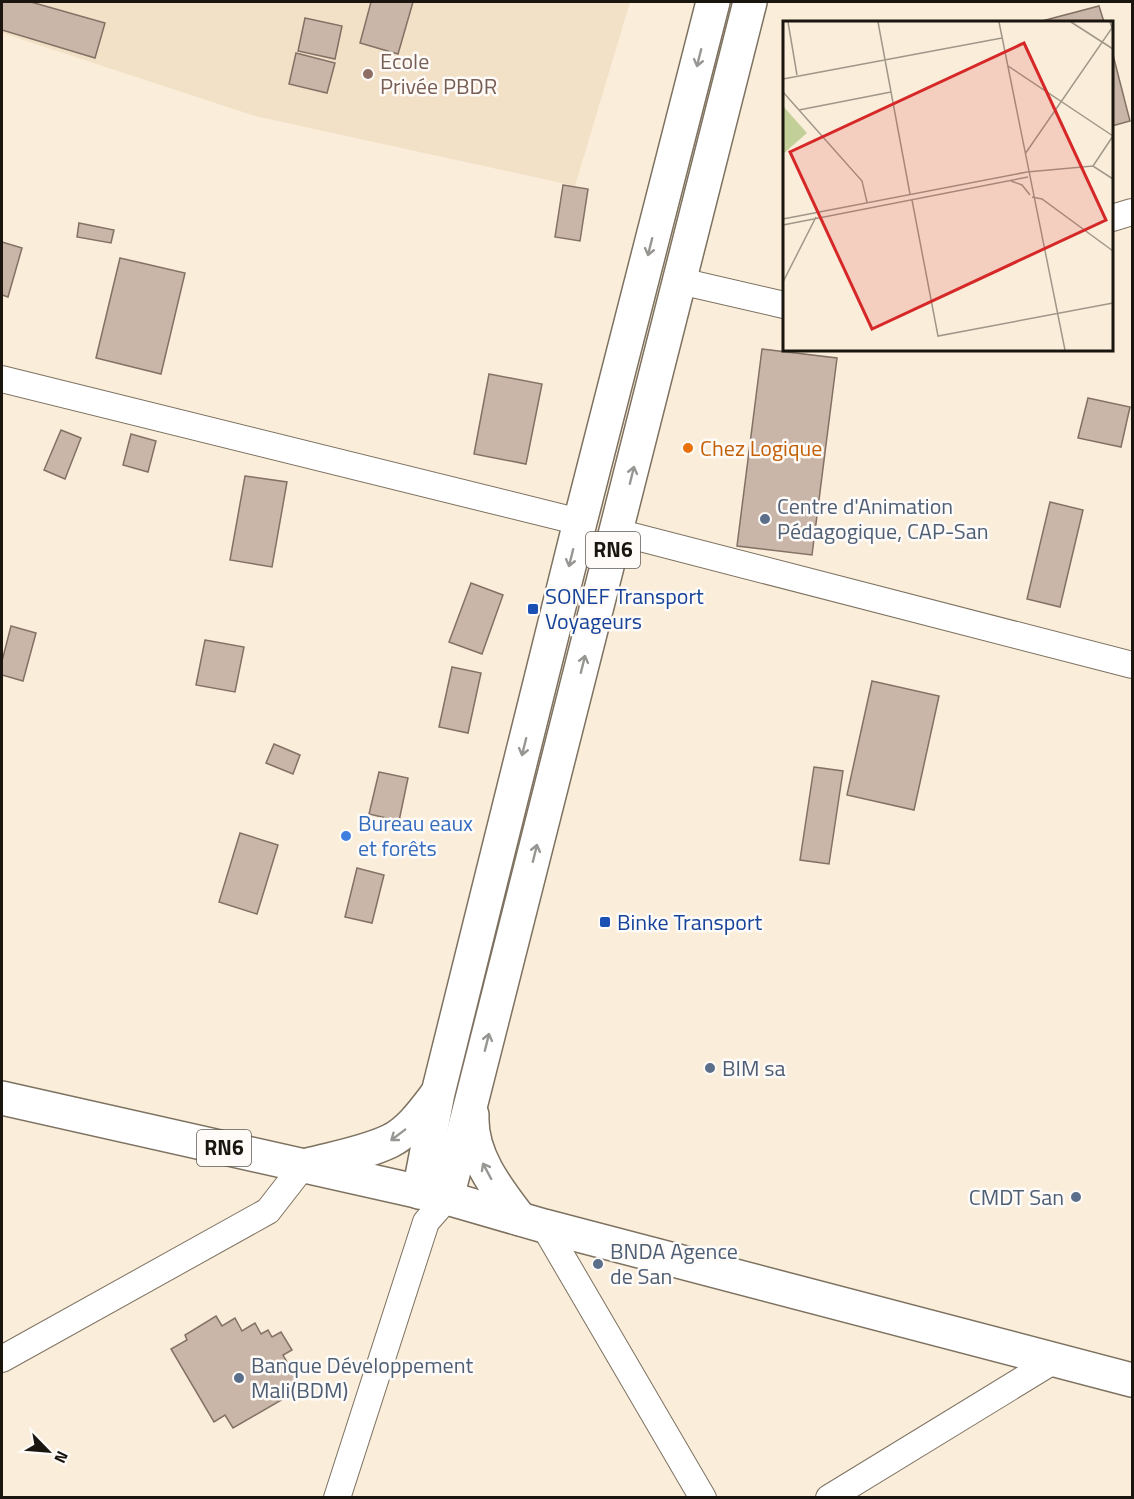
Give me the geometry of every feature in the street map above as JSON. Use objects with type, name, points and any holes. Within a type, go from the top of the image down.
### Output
[{"type":"main road","name":"RN6","points":[[303,1166],[391,1141],[416,1121],[438,1093],[580,522],[713,2]]},
{"type":"main road","name":"RN6","points":[[2,1098],[303,1166],[431,1204],[472,1098],[750,2]]},
{"type":"main road","points":[[438,1093],[431,1204],[532,1223],[1132,1380]]},
{"type":"main road","points":[[472,1098],[471,1126],[480,1158],[497,1189],[532,1223]]},
{"type":"street","points":[[1113,218],[1132,212]]},
{"type":"street","points":[[680,281],[783,305]]},
{"type":"street","points":[[2,379],[580,522]]},
{"type":"street","points":[[617,532],[1132,665]]},
{"type":"street","points":[[2,1359],[268,1211],[303,1166]]},
{"type":"street","points":[[337,1497],[431,1204]]},
{"type":"street","points":[[532,1223],[703,1497]]},
{"type":"street","points":[[829,1497],[1053,1361]]},
{"type":"shaded area","name":"Ecole Privée PBDR","points":[[2,2],[630,2],[575,186],[255,116],[2,33]]},
{"type":"building","points":[[2,2],[31,2],[105,23],[95,58],[2,30]]},
{"type":"building","points":[[371,2],[413,2],[398,54],[360,43]]},
{"type":"building","points":[[1099,6],[1104,21],[1042,21]]},
{"type":"building","points":[[305,18],[342,26],[335,59],[298,51]]},
{"type":"building","points":[[296,53],[335,63],[327,93],[289,84]]},
{"type":"building","points":[[1113,55],[1130,121],[1113,126]]},
{"type":"building","points":[[563,185],[588,189],[580,241],[555,237]]},
{"type":"building","points":[[79,223],[114,230],[111,243],[77,237]]},
{"type":"building","points":[[2,242],[22,248],[8,297],[2,295]]},
{"type":"building","points":[[120,258],[185,273],[161,374],[96,358]]},
{"type":"building","points":[[762,349],[837,358],[812,555],[737,546]]},
{"type":"building","points":[[489,374],[542,384],[526,464],[474,454]]},
{"type":"building","points":[[1088,398],[1130,407],[1121,447],[1078,438]]},
{"type":"building","points":[[61,430],[81,438],[65,479],[44,470]]},
{"type":"building","points":[[131,434],[156,441],[148,472],[123,465]]},
{"type":"building","points":[[245,476],[287,482],[272,567],[230,560]]},
{"type":"building","points":[[1050,502],[1083,510],[1060,607],[1027,599]]},
{"type":"building","points":[[471,583],[503,595],[482,654],[449,642]]},
{"type":"building","points":[[11,626],[36,633],[23,681],[2,675],[2,661]]},
{"type":"building","points":[[205,640],[244,647],[235,692],[196,685]]},
{"type":"building","points":[[452,667],[481,673],[468,733],[439,727]]},
{"type":"building","points":[[872,681],[939,696],[914,810],[847,795]]},
{"type":"building","points":[[274,744],[300,755],[293,774],[266,763]]},
{"type":"building","points":[[814,767],[843,771],[829,864],[800,860]]},
{"type":"building","points":[[379,772],[408,778],[399,821],[369,814]]},
{"type":"building","points":[[240,833],[278,845],[257,914],[219,902]]},
{"type":"building","points":[[357,868],[384,875],[372,923],[345,917]]},
{"type":"building","points":[[216,1316],[222,1326],[235,1318],[242,1331],[255,1323],[261,1334],[268,1330],[272,1337],[281,1332],[292,1350],[283,1355],[302,1388],[233,1428],[225,1415],[214,1422],[171,1349],[187,1340],[185,1335]]},
{"type":"place","name":"Ecole Privée PBDR","points":[[368,74]]},
{"type":"place","name":"Chez Logique","points":[[688,448]]},
{"type":"place","name":"Centre d'Animation Pédagogique, CAP-San","points":[[765,519]]},
{"type":"place","name":"SONEF Transport Voyageurs","points":[[533,609]]},
{"type":"place","name":"Bureau eaux et forêts","points":[[346,836]]},
{"type":"place","name":"Binke Transport","points":[[605,922]]},
{"type":"place","name":"BIM sa","points":[[710,1068]]},
{"type":"place","name":"CMDT San","points":[[1076,1197]]},
{"type":"place","name":"BNDA Agence de San","points":[[598,1264]]},
{"type":"place","name":"Banque Développement Mali(BDM)","points":[[239,1378]]}]
